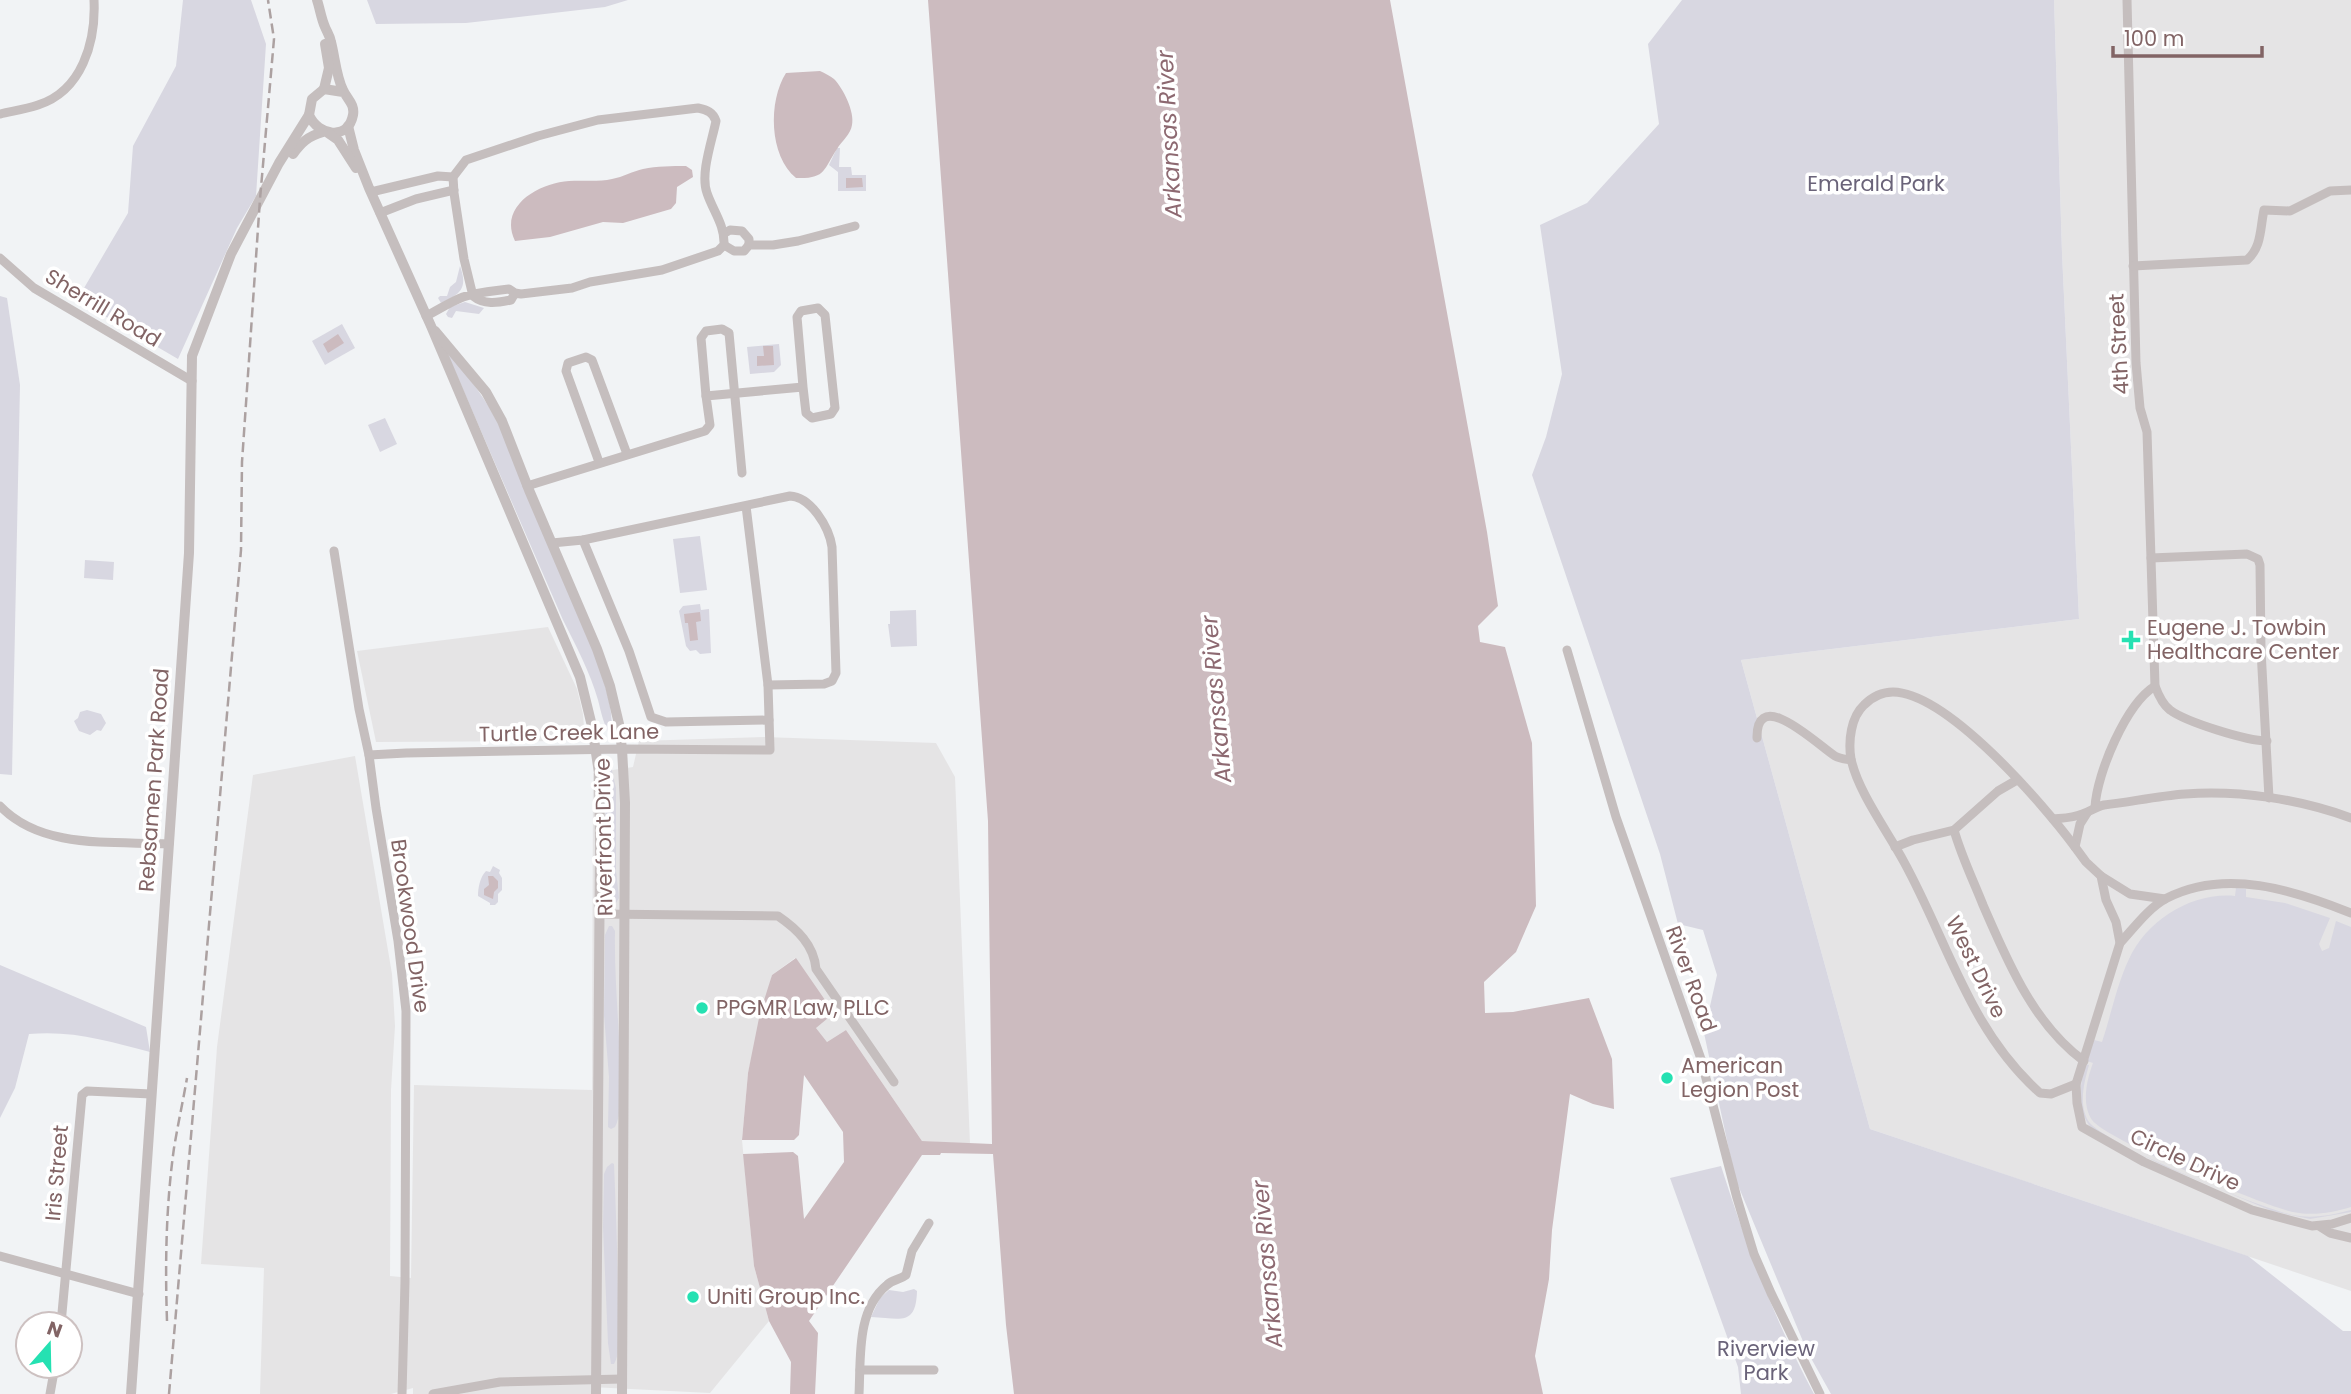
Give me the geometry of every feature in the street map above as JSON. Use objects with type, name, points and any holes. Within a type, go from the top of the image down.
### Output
[{"type":"street","points":[[0,114],[47,102],[73,82],[91,41],[94,0]]},
{"type":"street","name":"Rebsamen Park Road","points":[[269,184],[302,141],[313,134],[340,131],[348,126],[353,109],[352,103],[343,92],[330,38],[317,0]]},
{"type":"street","name":"4th Street","points":[[2127,0],[2136,364],[2140,408],[2147,432],[2155,686]]},
{"type":"street","name":"Rebsamen Park Road","points":[[131,1394],[189,553],[192,356],[231,254],[279,163],[309,116],[312,99],[324,89],[329,68],[325,27]]},
{"type":"street","points":[[324,89],[343,92]]},
{"type":"street","points":[[428,321],[460,298],[473,296],[489,303],[511,300],[515,293],[572,288],[590,282],[662,270],[718,251],[724,245],[725,233],[706,190],[705,177],[716,121],[714,116],[707,110],[698,108],[610,118],[538,136],[466,160],[453,177],[464,259],[473,296]]},
{"type":"street","points":[[309,116],[313,124],[325,132]]},
{"type":"street","name":"Riverfront Drive","points":[[348,126],[354,150],[370,190],[580,677],[596,750],[599,774],[596,1394]]},
{"type":"street","name":"Riverfront Drive","points":[[325,132],[340,143],[370,190]]},
{"type":"street","points":[[370,190],[438,176],[453,177]]},
{"type":"street","points":[[411,182],[416,199]]},
{"type":"street","points":[[380,213],[416,199],[454,190]]},
{"type":"street","points":[[2133,265],[2247,260],[2258,245],[2264,210],[2290,211],[2330,191],[2351,190]]},
{"type":"street","points":[[749,245],[798,241],[855,226]]},
{"type":"street","points":[[724,245],[734,251],[744,251],[749,245],[749,239],[742,231],[730,230],[725,233]]},
{"type":"street","name":"Sherrill Road","points":[[0,258],[34,288],[192,381]]},
{"type":"street","points":[[818,308],[825,315],[835,408],[831,414],[812,418],[806,413],[803,387],[797,317],[801,311],[818,308]]},
{"type":"street","name":"Riverfront Drive","points":[[428,321],[486,392],[502,421],[605,674],[619,724],[625,803],[622,1394]]},
{"type":"street","points":[[527,485],[705,431],[710,425],[701,338],[706,331],[714,330],[729,333],[742,473]]},
{"type":"street","points":[[599,462],[566,371],[568,363],[586,357],[592,360],[627,454]]},
{"type":"street","points":[[706,396],[803,387]]},
{"type":"street","points":[[552,543],[583,540],[790,496],[806,501],[830,533],[836,673],[832,681],[824,684],[768,684]]},
{"type":"street","points":[[583,540],[629,651],[651,717],[666,722],[769,720],[768,684],[746,506]]},
{"type":"street","name":"Brookwood Drive","points":[[334,551],[369,755],[406,1011],[402,1394]]},
{"type":"street","points":[[2151,558],[2247,554],[2255,557],[2260,565],[2269,798]]},
{"type":"street","name":"River Road","points":[[1567,650],[1616,817],[1701,1059],[1754,1254],[1820,1394]]},
{"type":"street","points":[[2095,807],[2099,784],[2114,739],[2145,694],[2155,686],[2171,711],[2217,730],[2267,741]]},
{"type":"street","name":"West Drive","points":[[2075,847],[2017,780],[1948,716],[1919,699],[1895,692],[1872,699],[1857,713],[1852,728],[1852,760],[1863,787],[1930,912],[1975,1013],[2009,1062],[2040,1093],[2051,1094],[2077,1084]]},
{"type":"street","points":[[1757,738],[1760,722],[1763,718],[1771,717],[1800,728],[1839,758],[1852,760]]},
{"type":"street","name":"Turtle Creek Lane","points":[[369,755],[622,749],[770,750],[769,720]]},
{"type":"street","points":[[1895,846],[1954,830],[1998,792],[2017,780]]},
{"type":"street","points":[[2053,819],[2076,817],[2095,807],[2182,794],[2229,794],[2269,798],[2327,809],[2351,818]]},
{"type":"street","points":[[0,806],[16,821],[51,836],[169,844]]},
{"type":"street","points":[[2087,813],[2080,824],[2075,847],[2086,862],[2101,876],[2130,894],[2165,899]]},
{"type":"street","points":[[1954,830],[2012,970],[2039,1013],[2084,1061]]},
{"type":"street","points":[[2101,876],[2120,943]]},
{"type":"street","points":[[2120,943],[2147,913],[2165,899],[2205,885],[2232,883],[2263,886],[2293,893],[2351,913]]},
{"type":"street","points":[[599,914],[778,916],[795,928],[812,952],[816,969],[894,1082]]},
{"type":"street","name":"Circle Drive","points":[[2120,943],[2077,1084],[2082,1127],[2115,1148],[2252,1210],[2306,1226],[2319,1226]]},
{"type":"street","name":"Iris Street","points":[[62,1310],[82,1095],[87,1091],[151,1094]]},
{"type":"street","points":[[2319,1226],[2351,1219]]},
{"type":"street","points":[[859,1394],[862,1332],[873,1303],[886,1285],[906,1275],[912,1251],[929,1223]]},
{"type":"street","points":[[2319,1226],[2330,1233],[2351,1238]]},
{"type":"street","points":[[0,1256],[139,1294]]},
{"type":"street","points":[[860,1370],[934,1370]]},
{"type":"street","points":[[433,1394],[500,1382],[622,1379]]},
{"type":"shaded area","name":"Eugene J. Towbin Healthcare Center","points":[[2054,0],[2351,0],[2351,1291],[1870,1129],[1741,660],[2079,619],[2062,253]]},
{"type":"shaded area","points":[[548,627],[577,689],[583,714],[585,741],[376,742],[357,651]]},
{"type":"shaded area","points":[[764,737],[936,743],[955,777],[970,1144],[922,1141],[846,1030],[827,1042],[816,1028],[795,958],[772,975],[748,1073],[742,1140],[754,1266],[769,1321],[710,1393],[591,1387],[591,1394],[413,1394],[413,1388],[391,1394],[260,1394],[264,1268],[201,1264],[217,1047],[253,775],[355,756],[392,974],[395,1026],[391,1090],[390,1276],[411,1278],[414,1085],[592,1090],[593,773],[633,767],[639,741]]},
{"type":"green space","points":[[183,0],[251,0],[266,44],[256,196],[237,228],[178,359],[77,300],[128,213],[133,146],[176,66]]},
{"type":"green space","points":[[367,0],[628,0],[605,7],[466,23],[376,24]]},
{"type":"green space","name":"Emerald Park","points":[[1682,0],[2054,0],[2062,253],[2079,619],[1741,660],[1870,1129],[2248,1256],[2343,1331],[2351,1331],[2351,1394],[1831,1394],[1807,1351],[1735,1178],[1704,1033],[1717,975],[1703,930],[1678,924],[1660,854],[1532,475],[1546,437],[1562,374],[1540,225],[1587,203],[1659,124],[1648,44]]},
{"type":"green space","points":[[837,148],[840,148],[839,167],[851,167],[852,175],[866,175],[866,191],[838,191],[838,172],[829,165]]},
{"type":"green space","points":[[460,266],[463,280],[461,289],[454,297],[441,303],[438,298],[447,296],[450,287],[456,282]]},
{"type":"green space","points":[[0,296],[7,298],[20,385],[12,775],[0,774]]},
{"type":"green space","points":[[465,302],[484,308],[479,314],[456,311],[452,318],[448,317],[446,314],[450,307]]},
{"type":"green space","points":[[342,324],[355,348],[325,365],[312,341]]},
{"type":"green space","points":[[779,344],[781,365],[774,372],[750,374],[747,347]]},
{"type":"green space","points":[[448,352],[489,407],[511,451],[586,630],[606,689],[611,732],[606,728],[587,669],[563,620]]},
{"type":"green space","points":[[385,418],[397,444],[380,452],[368,425]]},
{"type":"green space","points":[[700,536],[707,590],[680,593],[673,539]]},
{"type":"green space","points":[[85,560],[114,562],[113,580],[84,578]]},
{"type":"green space","points":[[700,604],[701,610],[709,609],[711,653],[700,654],[696,650],[690,651],[686,646],[679,611],[683,606]]},
{"type":"green space","points":[[916,610],[917,646],[891,647],[888,624],[890,611]]},
{"type":"green space","points":[[87,710],[101,714],[106,723],[101,731],[97,730],[90,735],[79,731],[74,721],[80,712]]},
{"type":"green space","points":[[607,766],[611,767],[616,788],[616,871],[619,898],[616,903],[610,899],[604,783]]},
{"type":"green space","points":[[493,866],[500,870],[502,890],[498,894],[498,902],[490,905],[478,896],[478,893],[482,876],[486,871],[490,872]]},
{"type":"green space","points":[[2236,888],[2246,889],[2246,897],[2285,903],[2330,918],[2319,944],[2322,951],[2329,948],[2336,921],[2351,927],[2351,1207],[2315,1214],[2277,1207],[2221,1186],[2126,1142],[2092,1120],[2089,1114],[2086,1092],[2093,1063],[2087,1061],[2094,1040],[2102,1042],[2121,979],[2137,945],[2147,932],[2173,911],[2203,899],[2235,896]]},
{"type":"green space","points":[[609,926],[615,931],[620,1091],[619,1116],[615,1127],[611,1129],[608,1127],[609,1077],[604,1015],[605,935]]},
{"type":"green space","points":[[0,965],[146,1027],[150,1052],[75,1035],[29,1034],[15,1088],[0,1118]]},
{"type":"green space","points":[[2086,1064],[2089,1065],[2083,1094],[2089,1122],[2122,1144],[2092,1129],[2081,1106]]},
{"type":"green space","points":[[2154,1161],[2185,1174],[2216,1188]]},
{"type":"green space","points":[[612,1163],[615,1182],[619,1338],[614,1364],[611,1364],[608,1343],[603,1227],[604,1174]]},
{"type":"green space","name":"Riverview Park","points":[[1721,1166],[1762,1282],[1814,1394],[1741,1394],[1738,1367],[1670,1178]]},
{"type":"green space","points":[[2221,1190],[2293,1215],[2308,1217],[2351,1210],[2310,1219],[2272,1211]]},
{"type":"green space","points":[[914,1289],[917,1291],[916,1302],[910,1315],[898,1319],[871,1317],[880,1298],[889,1290],[903,1292]]},
{"type":"water","name":"Arkansas River","points":[[928,0],[1390,0],[1487,532],[1498,606],[1478,626],[1480,642],[1505,647],[1532,743],[1536,906],[1516,952],[1484,982],[1485,1013],[1513,1012],[1589,998],[1612,1059],[1614,1109],[1570,1094],[1552,1230],[1549,1279],[1535,1356],[1543,1394],[1014,1394],[993,1154],[941,1153],[922,1155],[809,1321],[818,1333],[815,1394],[790,1394],[791,1362],[769,1321],[754,1266],[743,1154],[793,1152],[798,1156],[804,1219],[844,1162],[843,1132],[804,1075],[799,1135],[794,1140],[742,1140],[748,1073],[760,1013],[772,975],[796,958],[834,1013],[816,1028],[827,1042],[846,1030],[922,1141],[992,1144],[988,821]]},
{"type":"water","points":[[820,71],[834,79],[841,88],[848,100],[852,125],[822,172],[813,177],[796,178],[787,168],[776,142],[776,98],[786,73]]},
{"type":"water","points":[[686,166],[692,170],[693,177],[677,187],[676,203],[671,209],[623,223],[603,222],[550,237],[515,241],[511,228],[517,207],[524,199],[546,186],[569,181],[607,180],[648,168]]},
{"type":"water","points":[[846,178],[862,178],[863,187],[846,188]]},
{"type":"water","points":[[338,334],[344,343],[328,353],[323,344]]},
{"type":"water","points":[[763,346],[773,346],[774,365],[757,366],[757,356],[764,356]]},
{"type":"water","points":[[700,612],[701,621],[696,622],[698,640],[690,641],[684,614]]},
{"type":"water","points":[[488,876],[493,876],[498,881],[493,899],[484,895],[484,889],[489,885]]},
{"type":"railway","points":[[169,1394],[241,550],[242,462],[274,39],[268,0]]},
{"type":"railway","points":[[167,1321],[169,1191],[187,1078]]},
{"type":"place","name":"Eugene J. Towbin Healthcare Center","points":[[2131,640]]},
{"type":"place","name":"PPGMR Law, PLLC","points":[[702,1008]]},
{"type":"place","name":"American Legion Post","points":[[1667,1078]]},
{"type":"place","name":"Uniti Group Inc.","points":[[693,1297]]}]
